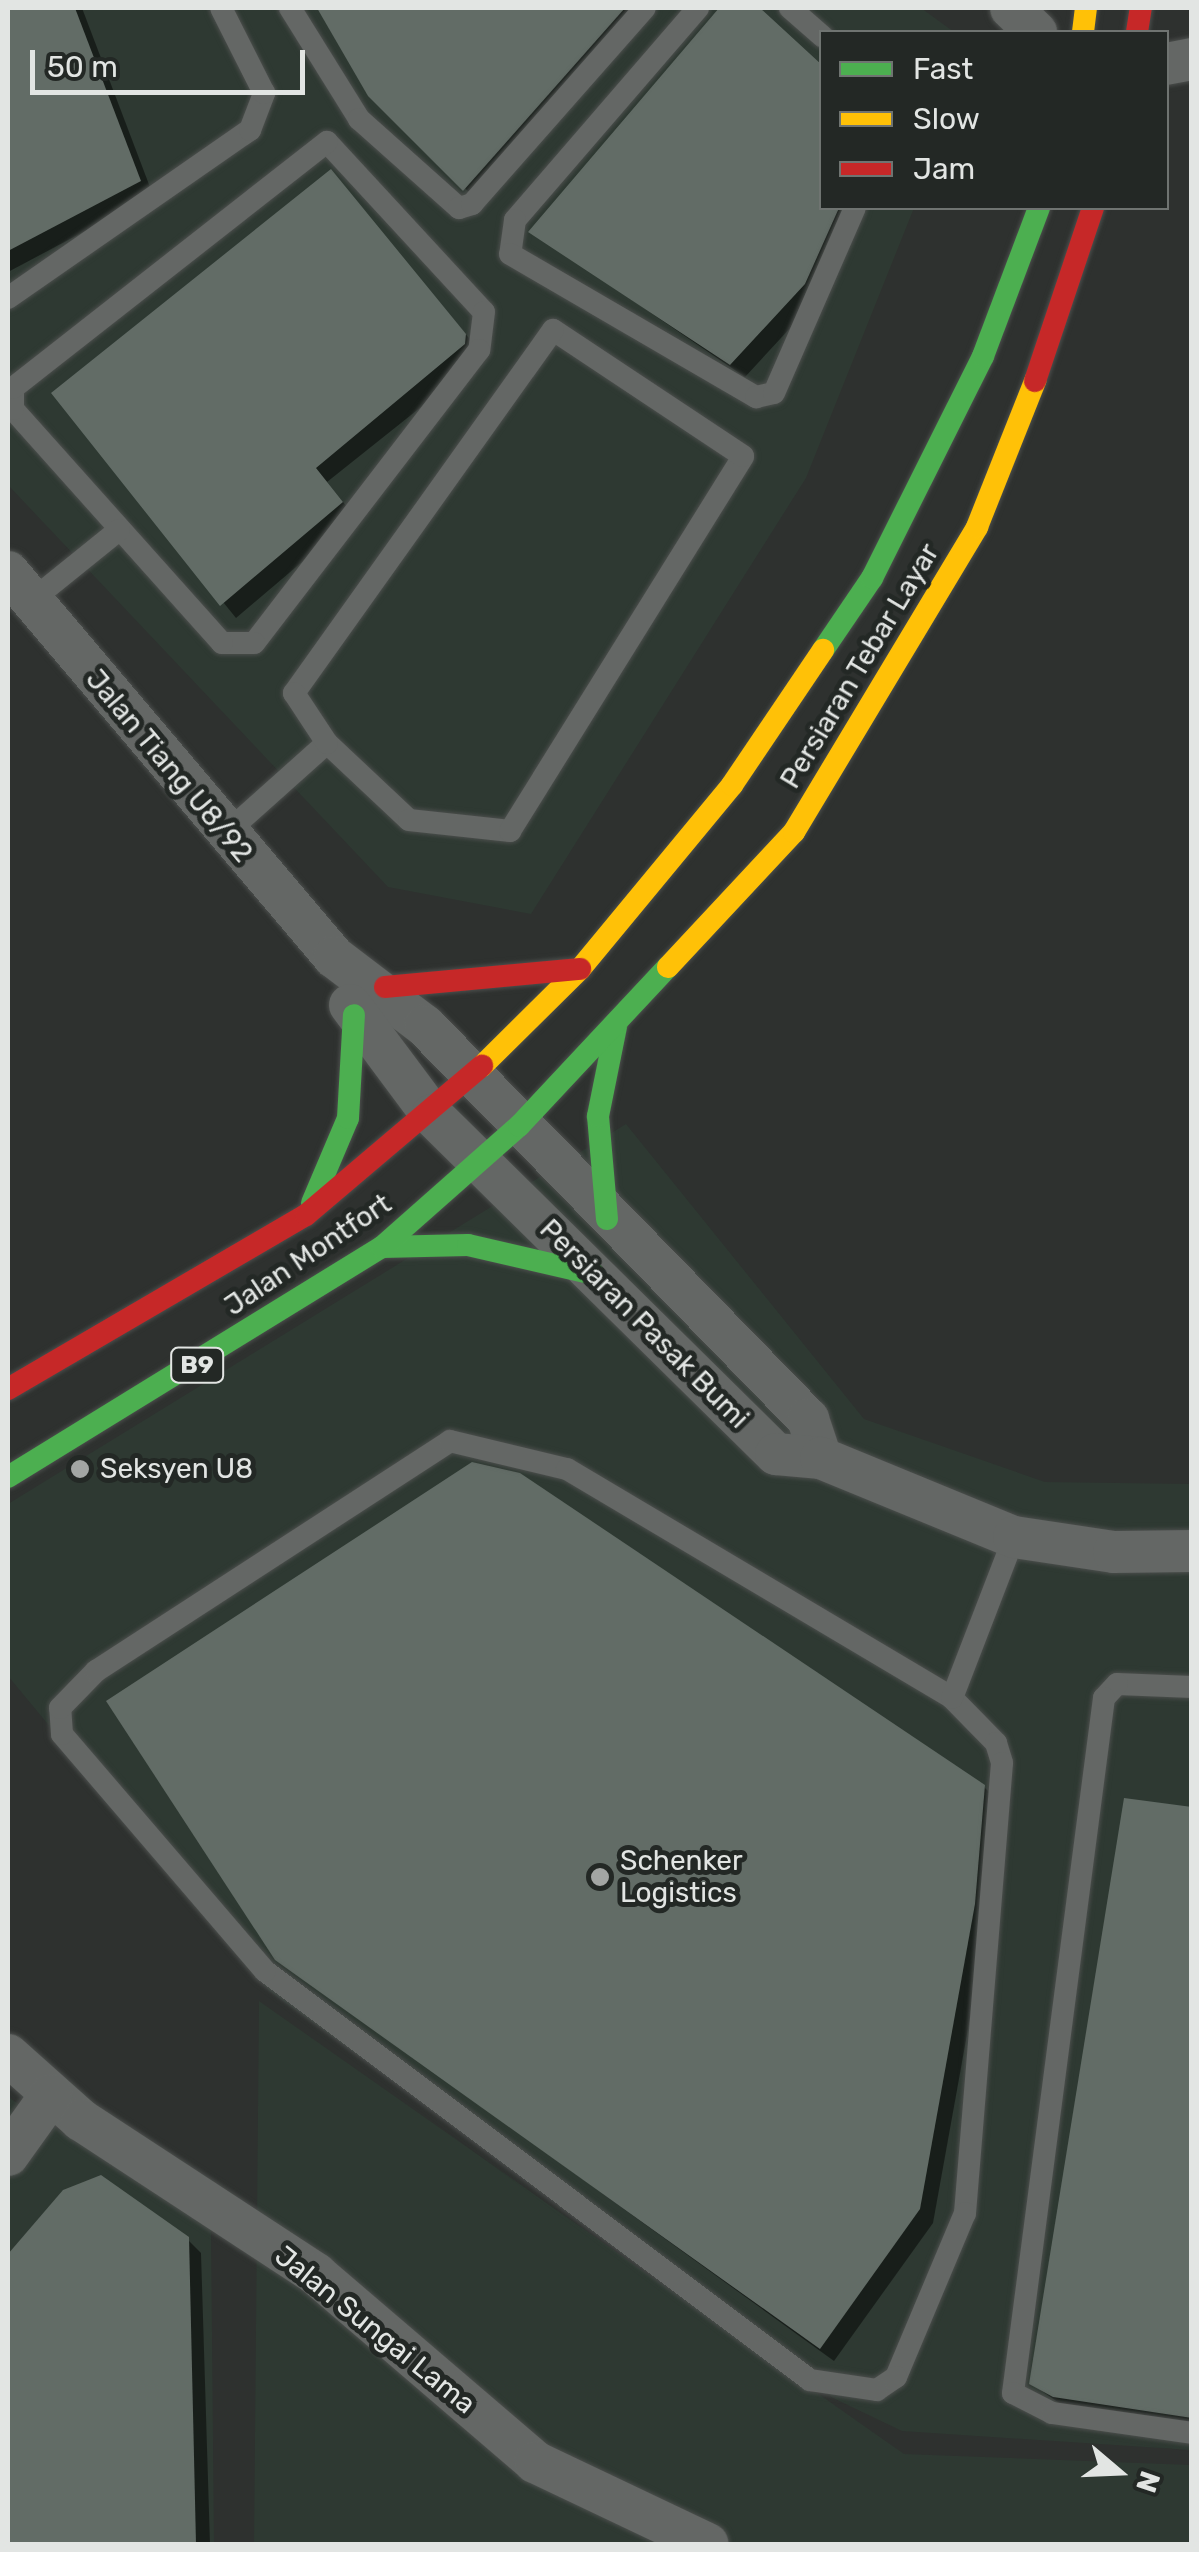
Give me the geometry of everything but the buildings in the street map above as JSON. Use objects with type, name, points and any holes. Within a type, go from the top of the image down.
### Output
[{"type":"main road","name":"Persiaran Tebar Layar","points":[[471,1078],[580,969],[732,785],[872,578],[983,356],[1039,210]]},
{"type":"main road","name":"Persiaran Tebar Layar","points":[[518,1126],[616,1027],[794,832],[891,683],[977,526],[1064,309],[1092,210]]},
{"type":"main road","points":[[385,987],[580,969]]},
{"type":"main road","points":[[306,1215],[348,1118],[354,1015]]},
{"type":"main road","points":[[607,1219],[598,1116],[616,1027]]},
{"type":"main road","name":"Jalan Montfort","points":[[8,1390],[85,1352],[306,1215],[471,1078]]},
{"type":"main road","name":"Jalan Montfort","points":[[8,1478],[382,1247],[518,1126]]},
{"type":"main road","points":[[382,1247],[468,1245],[594,1274]]},
{"type":"street","points":[[1011,8],[1034,30]]},
{"type":"street","name":"Jalan Tiang U8/92","points":[[19,586],[224,834],[334,957],[385,987],[518,1126]]},
{"type":"street","name":"Jalan Tiang U8/92","points":[[334,957],[354,1015],[432,1114],[480,1162]]},
{"type":"street","name":"Persiaran Pasak Bumi","points":[[518,1126],[808,1419],[820,1458]]},
{"type":"street","name":"Persiaran Pasak Bumi","points":[[480,1162],[776,1454],[820,1458],[1014,1537],[1114,1552],[1192,1551]]},
{"type":"street","name":"Jalan Sungai Lama","points":[[8,2055],[52,2095],[316,2274],[535,2462],[708,2544]]},
{"type":"street","points":[[8,2155],[52,2095]]},
{"type":"lane","points":[[8,298],[250,130],[264,93],[221,8]]},
{"type":"lane","points":[[290,8],[360,118],[459,208],[472,204],[646,8]]},
{"type":"lane","points":[[698,8],[515,220],[510,254],[756,397],[774,393],[854,210]]},
{"type":"lane","points":[[790,8],[819,33]]},
{"type":"lane","points":[[327,142],[484,312],[479,350],[254,643],[222,643],[119,530],[12,408],[13,388],[327,142]]},
{"type":"lane","points":[[553,330],[744,456],[510,830],[409,820],[326,743],[294,693],[553,330]]},
{"type":"lane","points":[[19,586],[119,530]]},
{"type":"lane","points":[[224,834],[326,743]]},
{"type":"lane","points":[[462,1440],[567,1469],[952,1698],[1002,1763],[966,2212],[896,2377],[877,2390],[810,2380],[265,1971],[62,1734],[60,1708],[96,1670],[405,1464],[462,1440]]},
{"type":"lane","points":[[952,1698],[1014,1537]]},
{"type":"lane","points":[[1192,1688],[1117,1684],[1104,1698],[1013,2393],[1052,2413],[1192,2433]]},
{"type":"shaded area","points":[[8,8],[921,8],[951,30],[819,30],[819,210],[913,210],[806,478],[531,914],[388,887],[8,485]]},
{"type":"shaded area","points":[[626,1124],[864,1419],[1045,1482],[1191,1484],[1191,2450],[902,2431],[833,2398],[269,1991],[8,1676],[8,1504]]},
{"type":"shaded area","points":[[259,2001],[904,2454],[1191,2465],[1191,2544],[254,2544]]},
{"type":"shaded area","points":[[8,2097],[211,2229],[214,2544],[8,2544]]},
{"type":"traffic: fast","points":[[823,650],[872,578],[983,356],[1038,210]]},
{"type":"traffic: fast","points":[[8,1477],[382,1247],[519,1126],[668,967]]},
{"type":"traffic: fast","points":[[312,1203],[348,1118],[354,1015]]},
{"type":"traffic: fast","points":[[607,1219],[598,1116],[616,1027]]},
{"type":"traffic: fast","points":[[382,1247],[468,1245],[594,1274]]},
{"type":"traffic: slow","points":[[1083,30],[1086,8]]},
{"type":"traffic: slow","points":[[668,967],[794,832],[977,527],[1035,381]]},
{"type":"traffic: slow","points":[[482,1066],[580,969],[732,785],[823,650]]},
{"type":"traffic: jam","points":[[1137,30],[1141,8]]},
{"type":"traffic: jam","points":[[1035,381],[1092,210]]},
{"type":"traffic: jam","points":[[385,987],[580,969]]},
{"type":"traffic: jam","points":[[8,1389],[306,1215],[482,1066]]},
{"type":"place","name":"Seksyen U8","points":[[80,1469]]},
{"type":"place","name":"Schenker Logistics","points":[[600,1877]]}]
